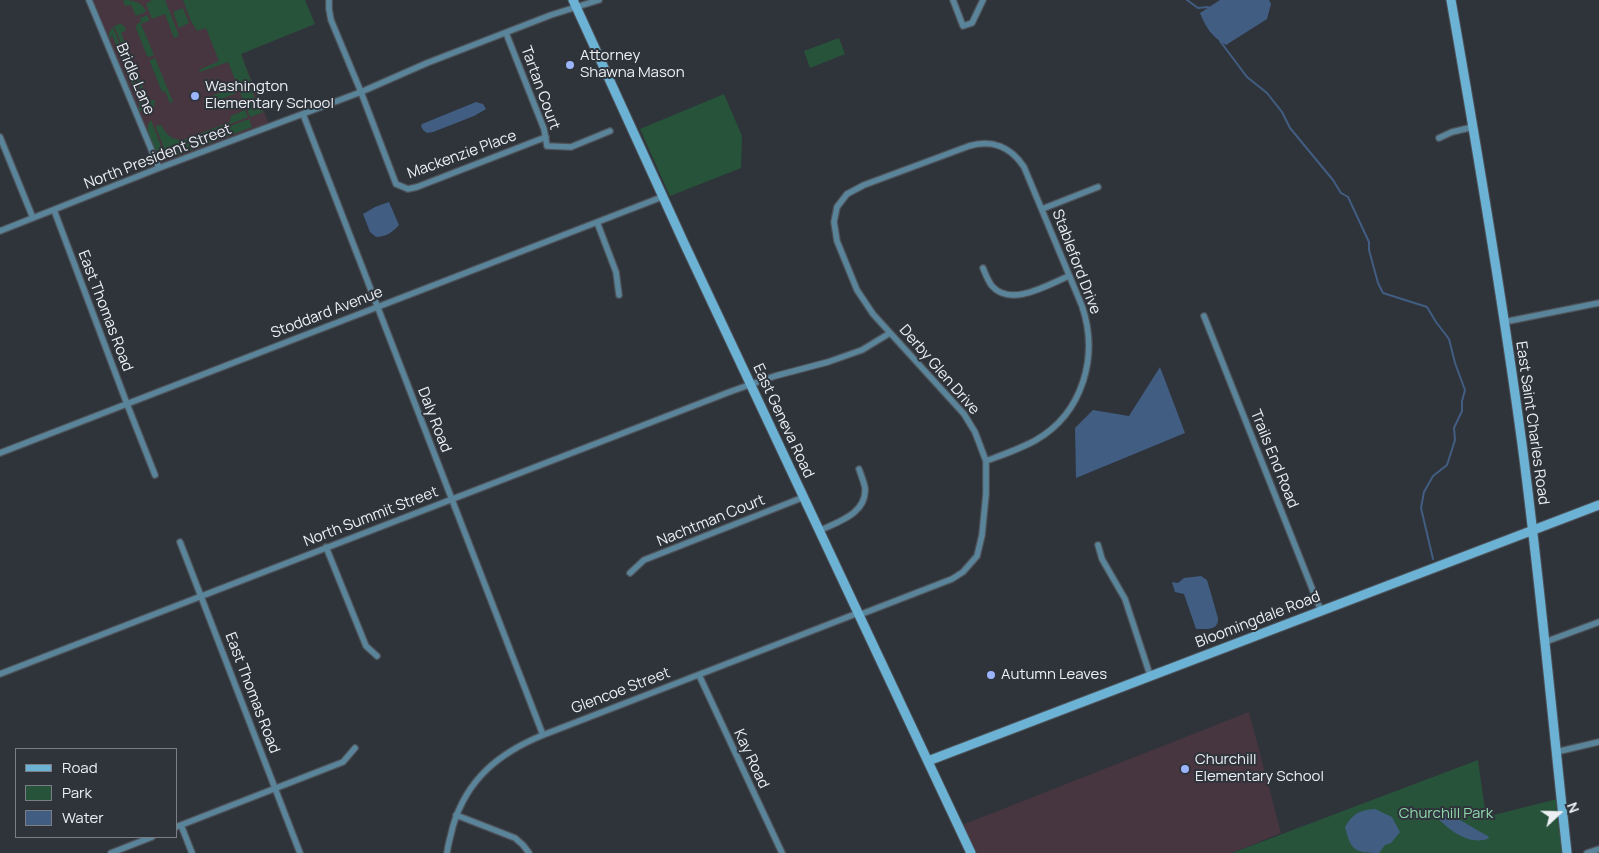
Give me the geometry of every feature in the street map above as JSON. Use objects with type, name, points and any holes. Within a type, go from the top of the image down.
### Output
[{"type":"street","name":"Bridle Lane","points":[[89,0],[159,168]]},
{"type":"street","name":"Mackenzie Place","points":[[329,0],[328,9],[331,20],[362,92],[396,184],[408,189],[546,138]]},
{"type":"street","name":"North President Street","points":[[0,231],[159,168],[362,92],[427,63],[575,4],[599,0]]},
{"type":"street","points":[[953,0],[963,26],[972,23],[983,0]]},
{"type":"street","name":"East Saint Charles Road","points":[[1451,0],[1474,126],[1504,322],[1532,530],[1567,853]]},
{"type":"street","name":"East Geneva Road","points":[[575,4],[662,197],[971,853]]},
{"type":"street","name":"Tartan Court","points":[[506,33],[544,129],[547,146],[571,147],[610,131]]},
{"type":"street","name":"Daly Road","points":[[303,114],[543,735]]},
{"type":"street","points":[[1439,138],[1474,126]]},
{"type":"street","points":[[0,136],[34,218]]},
{"type":"street","name":"Stableford Drive","points":[[836,211],[847,194],[864,185],[969,146],[979,144],[1002,146],[1024,166],[1085,314],[1089,335],[1089,359],[1081,391],[1063,418],[1044,435],[1027,445],[986,461]]},
{"type":"street","points":[[1042,209],[1098,187]]},
{"type":"street","name":"Stoddard Avenue","points":[[0,453],[662,197]]},
{"type":"street","name":"East Thomas Road","points":[[54,210],[155,475]]},
{"type":"street","name":"Derby Glen Drive","points":[[836,211],[834,222],[836,235],[857,290],[867,308],[964,414],[975,432],[986,461],[982,536],[977,556]]},
{"type":"street","points":[[597,222],[616,272],[618,295]]},
{"type":"street","points":[[982,268],[992,286],[1001,292],[1012,295],[1024,294],[1069,276]]},
{"type":"street","points":[[1504,322],[1599,303]]},
{"type":"street","name":"Trails End Road","points":[[1204,316],[1321,611]]},
{"type":"street","name":"North Summit Street","points":[[0,674],[751,384],[828,362],[862,350],[890,333]]},
{"type":"street","points":[[819,531],[854,514],[862,503],[865,489],[859,469]]},
{"type":"street","name":"Nachtman Court","points":[[630,573],[644,560],[804,497]]},
{"type":"street","name":"Bloomingdale Road","points":[[928,761],[1599,505]]},
{"type":"street","name":"East Thomas Road","points":[[180,542],[300,853]]},
{"type":"street","points":[[1098,545],[1102,559],[1125,599],[1150,675]]},
{"type":"street","points":[[326,547],[366,646],[377,656]]},
{"type":"street","name":"Glencoe Street","points":[[447,853],[456,815],[469,791],[489,766],[517,746],[952,579],[963,572],[977,556]]},
{"type":"street","points":[[1545,642],[1599,622]]},
{"type":"street","name":"Kay Road","points":[[699,675],[782,853]]},
{"type":"street","points":[[1556,752],[1599,742]]},
{"type":"street","points":[[192,853],[179,826],[342,762],[355,748]]},
{"type":"street","points":[[456,815],[515,838],[529,853]]},
{"type":"street","points":[[110,853],[149,838]]},
{"type":"street","points":[[1587,853],[1599,849]]},
{"type":"shaded area","name":"Washington Elementary School","points":[[93,0],[305,0],[315,24],[241,54],[269,124],[161,164]]},
{"type":"shaded area","name":"Churchill Elementary School","points":[[1249,712],[1281,833],[1232,853],[976,853],[962,825]]},
{"type":"green space","points":[[123,0],[137,2],[143,6],[146,12],[136,16],[131,5],[125,6]]},
{"type":"green space","points":[[152,0],[165,0],[179,36],[174,38],[165,14],[152,19],[146,4]]},
{"type":"green space","points":[[183,0],[305,0],[315,24],[241,54],[258,108],[264,112],[250,117],[228,62],[200,72],[199,70],[219,61],[206,28],[197,31]]},
{"type":"green space","points":[[183,8],[189,23],[179,28],[173,12]]},
{"type":"green space","points":[[147,15],[150,20],[141,24],[154,55],[149,57],[136,28],[137,24],[141,22],[140,18]]},
{"type":"green space","points":[[123,25],[126,29],[121,33],[148,100],[155,100],[154,108],[150,112],[114,26]]},
{"type":"green space","points":[[113,27],[147,112],[139,110],[139,102],[112,35],[110,39],[109,33]]},
{"type":"green space","points":[[839,38],[845,54],[810,68],[804,51]]},
{"type":"green space","points":[[155,58],[173,102],[170,103],[165,91],[162,92],[150,62],[150,60]]},
{"type":"green space","points":[[234,87],[236,93],[212,103],[209,97]]},
{"type":"green space","points":[[724,94],[742,136],[741,168],[670,196],[640,129]]},
{"type":"green space","points":[[245,110],[248,117],[165,150],[156,128],[156,126],[161,125],[169,136],[183,140],[230,122],[231,116]]},
{"type":"green space","points":[[249,119],[252,127],[169,159],[165,151]]},
{"type":"green space","points":[[151,120],[162,149],[156,151],[148,131]]},
{"type":"green space","name":"Churchill Park","points":[[1478,760],[1486,817],[1557,799],[1562,853],[1232,853]]},
{"type":"water","points":[[1220,0],[1269,0],[1271,4],[1267,19],[1226,45],[1210,32],[1200,13]]},
{"type":"water","points":[[476,102],[483,104],[486,109],[474,116],[433,132],[427,133],[421,126],[422,124]]},
{"type":"water","points":[[389,202],[399,225],[389,234],[376,237],[370,232],[363,214]]},
{"type":"water","points":[[1160,367],[1185,433],[1076,478],[1075,428],[1093,410],[1129,416]]},
{"type":"water","points":[[1201,576],[1207,580],[1218,618],[1218,622],[1214,627],[1207,629],[1196,629],[1184,594],[1175,592],[1172,582],[1178,583],[1184,578]]},
{"type":"water","points":[[1375,809],[1392,817],[1400,832],[1379,853],[1359,851],[1349,841],[1345,827],[1357,814],[1365,810]]},
{"type":"water","points":[[1440,811],[1458,819],[1489,838],[1475,840],[1460,836],[1436,816],[1437,812]]},
{"type":"waterway","points":[[1187,0],[1198,8],[1208,7],[1211,9]]},
{"type":"waterway","points":[[1220,41],[1247,77],[1267,93],[1282,112],[1290,128],[1333,180],[1341,193],[1348,197],[1369,242],[1369,250],[1378,283],[1383,293],[1427,307],[1449,339],[1465,390],[1462,411],[1454,428],[1455,440],[1447,465],[1433,476],[1424,492],[1421,508],[1433,559]]},
{"type":"place","name":"Attorney Shawna Mason","points":[[570,65]]},
{"type":"place","name":"Washington Elementary School","points":[[195,96]]},
{"type":"place","name":"Autumn Leaves","points":[[991,675]]},
{"type":"place","name":"Churchill Elementary School","points":[[1185,769]]}]
